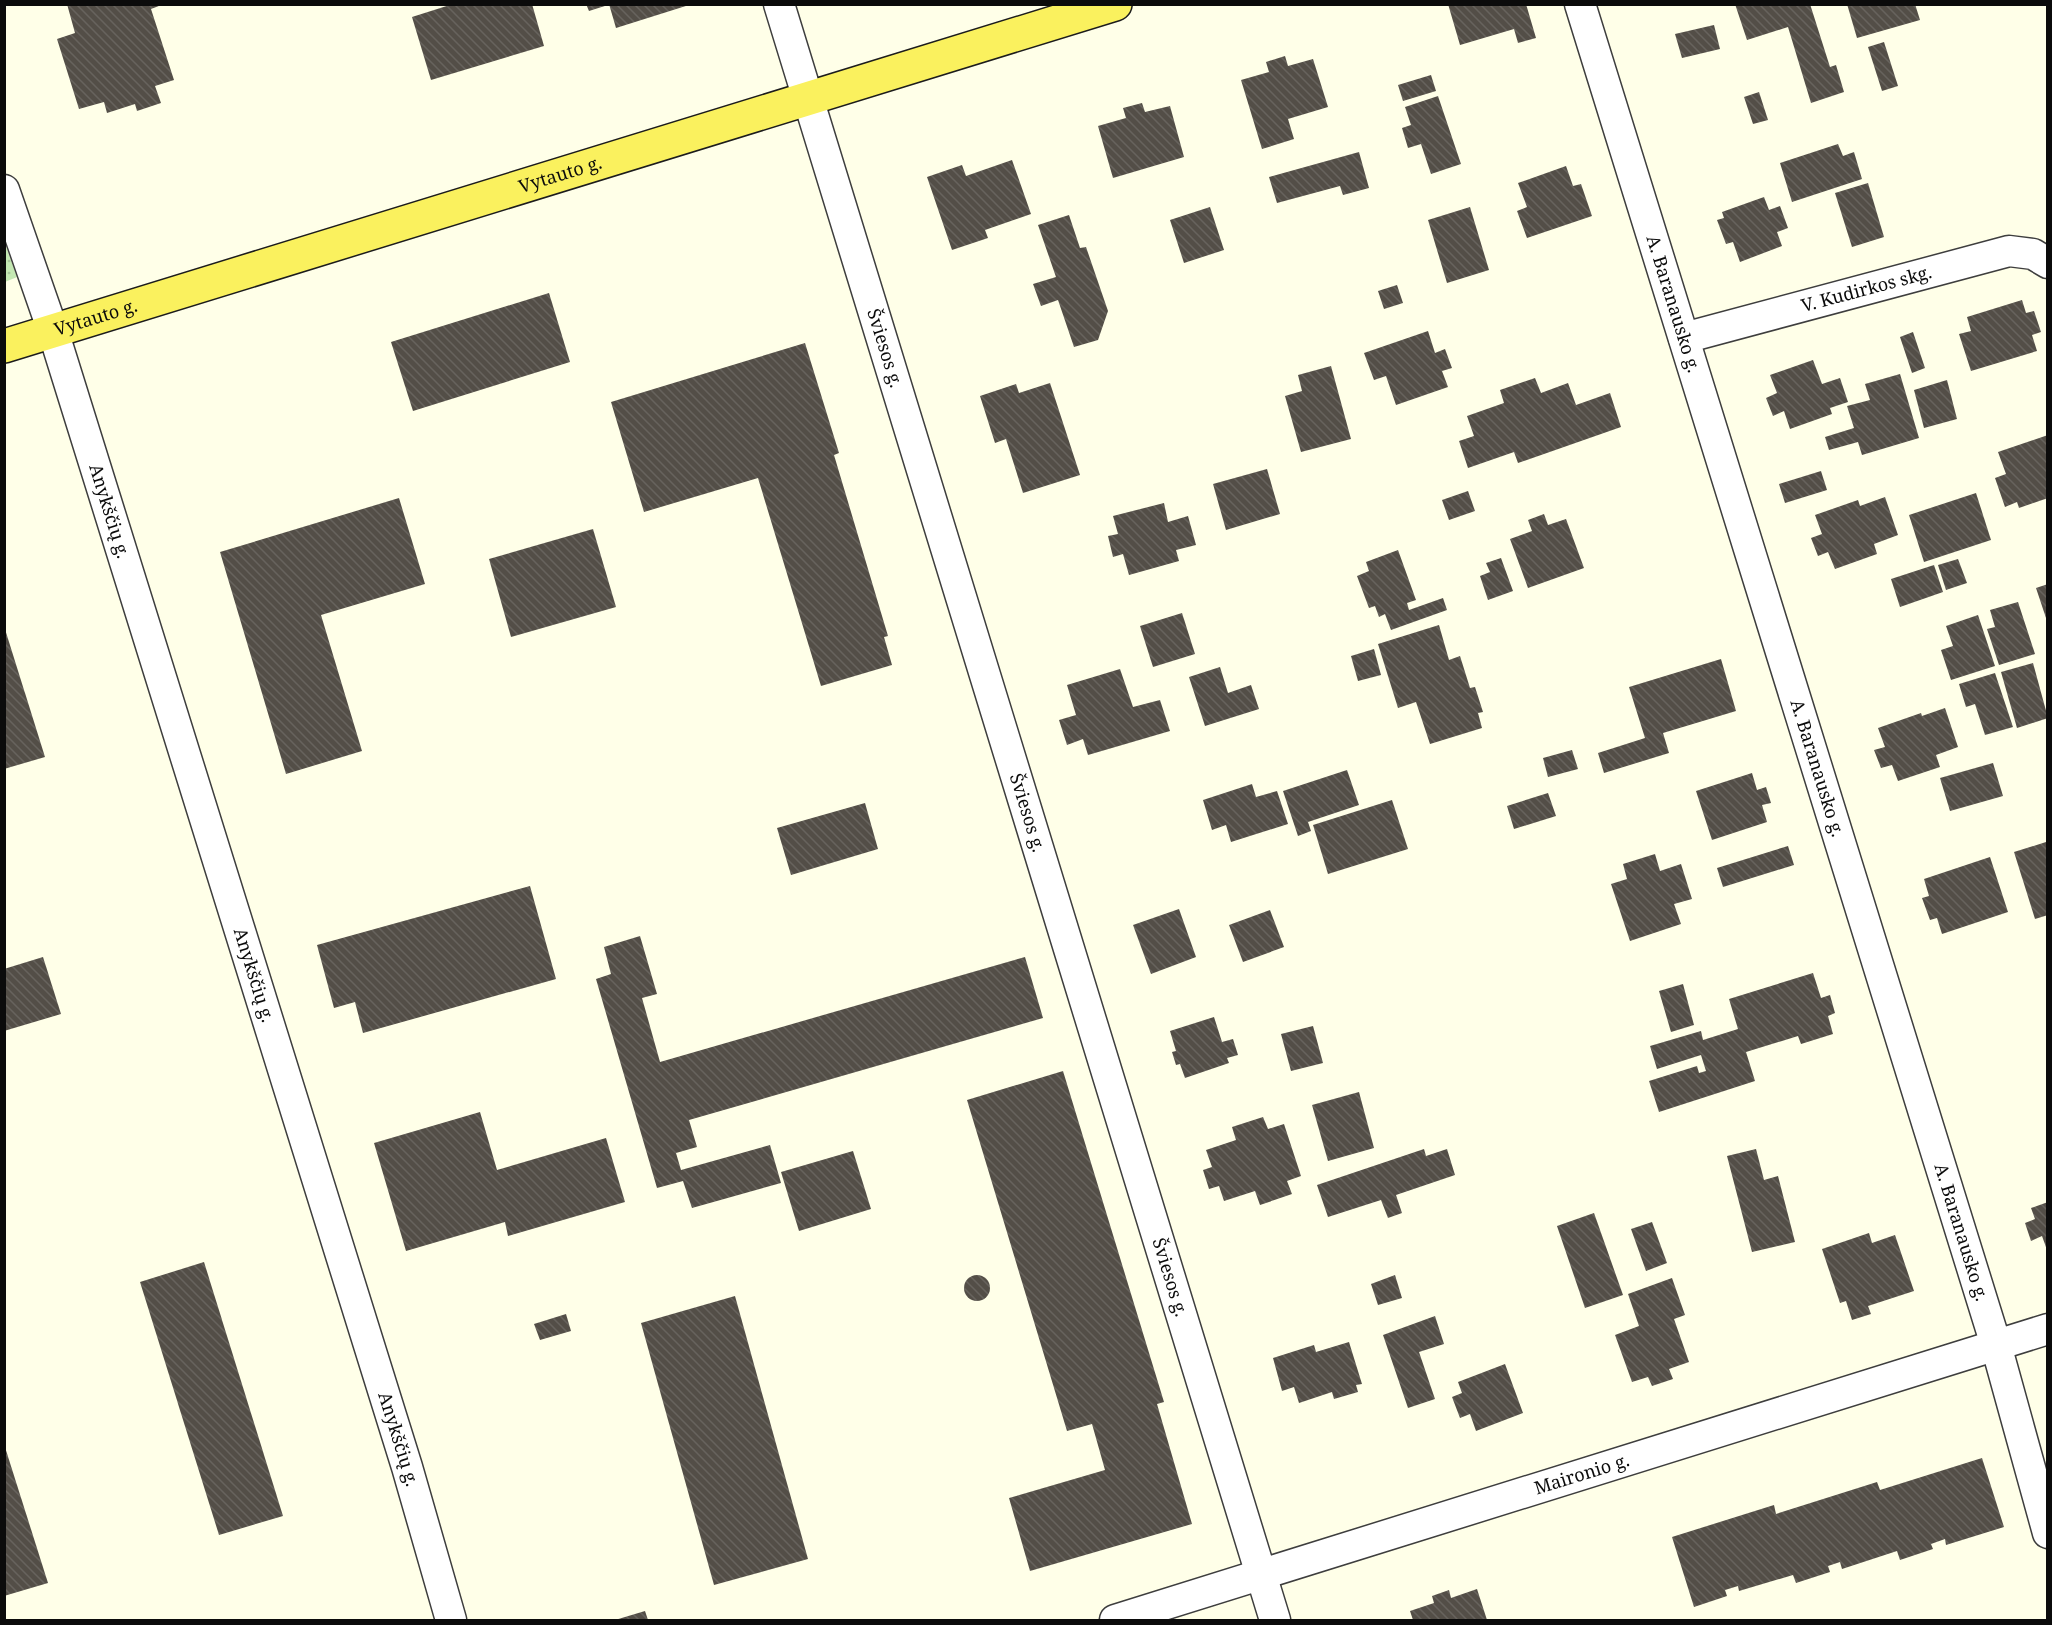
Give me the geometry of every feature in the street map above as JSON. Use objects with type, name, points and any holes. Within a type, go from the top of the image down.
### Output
[{"type":"main road","name":"Vytauto g.","points":[[4,346],[1115,4]]},
{"type":"street","name":"Šviesos g.","points":[[779,4],[1275,1620]]},
{"type":"street","name":"A. Baranausko g.","points":[[1580,4],[1996,1345],[2048,1533]]},
{"type":"street","name":"Anykščių g.","points":[[4,190],[53,331],[407,1467],[451,1620]]},
{"type":"street","name":"V. Kudirkos skg.","points":[[1684,338],[2009,251],[2033,254],[2048,263]]},
{"type":"street","name":"Maironio g.","points":[[1115,1620],[2048,1329]]},
{"type":"green space","points":[[4,241],[17,277],[5,282],[4,282]]},
{"type":"building","points":[[67,4],[164,4],[151,9],[174,80],[155,86],[161,103],[137,111],[135,104],[107,113],[104,102],[79,109],[57,39],[75,33]]},
{"type":"building","points":[[453,4],[532,4],[544,46],[431,80],[412,17]]},
{"type":"building","points":[[586,4],[608,4],[608,5],[589,11]]},
{"type":"building","points":[[609,4],[689,4],[689,5],[616,28]]},
{"type":"building","points":[[1448,4],[1526,4],[1536,38],[1518,43],[1514,29],[1460,45]]},
{"type":"building","points":[[1735,4],[1810,4],[1830,67],[1836,65],[1844,92],[1811,103],[1788,27],[1747,40]]},
{"type":"building","points":[[1847,4],[1915,4],[1920,20],[1857,38]]},
{"type":"building","points":[[1714,25],[1720,49],[1682,58],[1675,34]]},
{"type":"building","points":[[1884,42],[1898,86],[1882,91],[1868,47]]},
{"type":"building","points":[[1285,56],[1288,66],[1313,59],[1328,107],[1288,119],[1294,139],[1262,149],[1241,80],[1269,72],[1266,62]]},
{"type":"building","points":[[1431,75],[1436,91],[1403,101],[1398,85]]},
{"type":"building","points":[[1759,92],[1768,120],[1753,124],[1744,97]]},
{"type":"building","points":[[1438,96],[1461,164],[1431,174],[1421,144],[1408,148],[1402,128],[1411,125],[1405,107]]},
{"type":"building","points":[[1142,103],[1145,112],[1170,106],[1184,157],[1113,178],[1098,126],[1126,118],[1123,108]]},
{"type":"building","points":[[1838,144],[1843,156],[1854,152],[1862,179],[1792,202],[1780,163]]},
{"type":"building","points":[[1359,152],[1369,188],[1343,195],[1340,186],[1277,203],[1269,177]]},
{"type":"building","points":[[1012,160],[1031,214],[985,230],[988,238],[952,250],[927,177],[962,165],[966,176]]},
{"type":"building","points":[[1566,166],[1573,186],[1581,184],[1592,216],[1527,238],[1517,211],[1527,207],[1518,183]]},
{"type":"building","points":[[1868,183],[1884,237],[1852,247],[1835,193]]},
{"type":"building","points":[[1764,197],[1769,210],[1780,206],[1788,228],[1777,232],[1782,246],[1740,262],[1733,242],[1726,244],[1717,220],[1724,218],[1722,212]]},
{"type":"building","points":[[1210,207],[1224,250],[1184,263],[1170,220]]},
{"type":"building","points":[[1470,207],[1489,270],[1447,283],[1428,220]]},
{"type":"building","points":[[1069,215],[1080,248],[1086,247],[1108,311],[1098,340],[1074,347],[1058,300],[1041,306],[1033,284],[1056,277],[1038,225]]},
{"type":"building","points":[[1397,285],[1403,303],[1384,309],[1378,291]]},
{"type":"building","points":[[549,293],[570,362],[413,411],[391,342]]},
{"type":"building","points":[[2022,300],[2026,313],[2034,311],[2041,332],[2032,335],[2037,351],[1971,371],[1959,334],[1971,331],[1967,317]]},
{"type":"building","points":[[1428,331],[1435,353],[1445,349],[1452,368],[1442,371],[1448,387],[1396,405],[1386,376],[1374,380],[1364,353]]},
{"type":"building","points":[[1913,332],[1925,368],[1912,373],[1900,337]]},
{"type":"building","points":[[805,343],[839,453],[834,455],[888,636],[884,637],[892,665],[821,686],[758,478],[644,512],[611,402]]},
{"type":"building","points":[[1813,360],[1822,384],[1840,378],[1848,402],[1830,408],[1832,414],[1790,429],[1784,411],[1773,416],[1766,398],[1777,393],[1770,375]]},
{"type":"building","points":[[1331,366],[1351,439],[1301,452],[1285,396],[1302,391],[1298,375]]},
{"type":"building","points":[[1900,374],[1919,438],[1862,455],[1858,442],[1829,450],[1825,437],[1854,428],[1847,406],[1870,400],[1865,384]]},
{"type":"building","points":[[1535,378],[1541,393],[1568,383],[1576,405],[1610,393],[1621,427],[1518,463],[1514,452],[1468,468],[1459,441],[1474,436],[1467,416],[1504,403],[1500,390]]},
{"type":"building","points":[[1947,380],[1957,419],[1924,428],[1914,390]]},
{"type":"building","points":[[1050,383],[1080,475],[1023,493],[1006,439],[995,443],[980,396],[1016,384],[1019,393]]},
{"type":"building","points":[[2048,435],[2048,498],[2019,508],[2017,502],[2005,507],[1995,478],[2006,474],[1998,452]]},
{"type":"building","points":[[1267,469],[1280,514],[1226,530],[1213,484]]},
{"type":"building","points":[[1821,471],[1827,490],[1785,503],[1779,484]]},
{"type":"building","points":[[1468,491],[1475,511],[1449,520],[1442,500]]},
{"type":"building","points":[[1976,493],[1991,540],[1924,562],[1909,515]]},
{"type":"building","points":[[1885,497],[1898,535],[1874,544],[1877,554],[1835,569],[1828,552],[1818,556],[1811,538],[1822,534],[1815,515],[1858,500],[1860,506]]},
{"type":"building","points":[[399,498],[425,584],[321,615],[362,751],[286,774],[220,552]]},
{"type":"building","points":[[1164,503],[1168,522],[1188,516],[1196,545],[1176,550],[1179,561],[1129,575],[1123,554],[1113,557],[1108,536],[1118,534],[1113,516]]},
{"type":"building","points":[[1544,514],[1548,525],[1566,519],[1584,568],[1528,588],[1510,539],[1532,531],[1528,520]]},
{"type":"building","points":[[593,529],[616,607],[511,637],[489,559]]},
{"type":"building","points":[[1398,550],[1416,600],[1407,603],[1409,610],[1443,598],[1447,610],[1391,630],[1385,614],[1379,617],[1375,606],[1369,608],[1357,576],[1369,571],[1366,562]]},
{"type":"building","points":[[1501,558],[1513,591],[1488,600],[1480,576],[1490,572],[1486,563]]},
{"type":"building","points":[[1958,559],[1967,583],[1946,590],[1938,565]]},
{"type":"building","points":[[1934,565],[1943,592],[1900,607],[1891,579]]},
{"type":"building","points":[[2048,584],[2048,621],[2047,621],[2036,588]]},
{"type":"building","points":[[2018,602],[2035,654],[1999,665],[1987,629],[1995,627],[1990,610]]},
{"type":"building","points":[[1182,613],[1195,654],[1153,667],[1140,626]]},
{"type":"building","points":[[1978,615],[1995,666],[1951,680],[1941,650],[1953,646],[1946,626]]},
{"type":"building","points":[[1439,625],[1449,660],[1460,656],[1470,688],[1475,687],[1483,712],[1478,713],[1482,728],[1430,744],[1416,702],[1398,708],[1378,644]]},
{"type":"building","points":[[4,626],[45,757],[4,769]]},
{"type":"building","points":[[1374,649],[1381,675],[1358,681],[1351,656]]},
{"type":"building","points":[[1721,659],[1736,711],[1663,733],[1669,753],[1604,773],[1598,753],[1645,738],[1629,687]]},
{"type":"building","points":[[2033,663],[2048,718],[2017,728],[2001,672]]},
{"type":"building","points":[[1220,667],[1228,693],[1251,685],[1259,709],[1205,726],[1189,677]]},
{"type":"building","points":[[1120,669],[1133,707],[1160,700],[1170,731],[1088,755],[1083,739],[1067,745],[1059,720],[1076,715],[1067,685]]},
{"type":"building","points":[[1995,673],[2013,727],[1985,735],[1975,704],[1966,707],[1959,684]]},
{"type":"building","points":[[1945,708],[1958,747],[1936,755],[1940,767],[1898,781],[1892,765],[1881,768],[1874,750],[1885,747],[1878,728],[1921,713],[1922,716]]},
{"type":"building","points":[[1572,750],[1578,769],[1548,777],[1543,758]]},
{"type":"building","points":[[1993,763],[2003,796],[1950,811],[1940,778]]},
{"type":"building","points":[[1347,770],[1359,805],[1308,822],[1311,831],[1298,836],[1283,791]]},
{"type":"building","points":[[1752,773],[1757,790],[1766,787],[1771,803],[1762,805],[1767,822],[1712,840],[1696,791]]},
{"type":"building","points":[[1252,784],[1256,797],[1277,791],[1288,824],[1231,842],[1226,825],[1212,830],[1203,800]]},
{"type":"building","points":[[1548,793],[1556,816],[1514,829],[1507,806]]},
{"type":"building","points":[[1392,800],[1408,849],[1328,874],[1313,825]]},
{"type":"building","points":[[865,803],[878,849],[791,875],[777,828]]},
{"type":"building","points":[[2046,842],[2048,915],[2035,919],[2014,852]]},
{"type":"building","points":[[1788,846],[1794,865],[1723,887],[1717,868]]},
{"type":"building","points":[[1655,854],[1660,871],[1681,864],[1692,899],[1674,904],[1681,924],[1630,941],[1611,884],[1627,879],[1623,864]]},
{"type":"building","points":[[1990,857],[2008,912],[1942,934],[1937,918],[1930,920],[1922,898],[1929,896],[1924,879]]},
{"type":"building","points":[[530,886],[556,979],[363,1033],[355,1002],[334,1008],[317,945]]},
{"type":"building","points":[[1179,909],[1196,957],[1151,974],[1133,925]]},
{"type":"building","points":[[1270,910],[1284,947],[1243,962],[1229,925]]},
{"type":"building","points":[[640,936],[657,994],[642,998],[660,1062],[1025,957],[1043,1018],[689,1120],[697,1147],[676,1153],[681,1170],[770,1145],[781,1183],[692,1208],[683,1181],[657,1188],[596,979],[611,974],[604,947]]},
{"type":"building","points":[[43,957],[61,1014],[4,1031],[4,969]]},
{"type":"building","points":[[1813,973],[1821,998],[1830,995],[1835,1013],[1828,1016],[1833,1034],[1801,1044],[1798,1036],[1746,1052],[1755,1081],[1659,1112],[1649,1081],[1697,1066],[1699,1073],[1706,1071],[1701,1055],[1657,1069],[1650,1046],[1701,1031],[1703,1040],[1738,1029],[1729,999]]},
{"type":"building","points":[[1683,984],[1694,1025],[1671,1032],[1659,991]]},
{"type":"building","points":[[1214,1017],[1222,1042],[1233,1039],[1238,1055],[1227,1058],[1229,1063],[1185,1078],[1180,1064],[1176,1065],[1172,1052],[1176,1051],[1170,1031]]},
{"type":"building","points":[[1313,1026],[1323,1063],[1291,1071],[1281,1034]]},
{"type":"building","points":[[1063,1071],[1164,1402],[1157,1404],[1192,1524],[1030,1571],[1009,1498],[1105,1470],[1092,1424],[1067,1431],[967,1100]]},
{"type":"building","points":[[1359,1092],[1374,1148],[1328,1161],[1312,1105]]},
{"type":"building","points":[[480,1112],[497,1170],[606,1138],[625,1202],[508,1236],[505,1222],[406,1251],[374,1143]]},
{"type":"building","points":[[1263,1117],[1268,1129],[1284,1124],[1301,1176],[1287,1181],[1292,1194],[1260,1205],[1255,1191],[1224,1201],[1219,1186],[1209,1189],[1203,1170],[1212,1167],[1206,1150],[1236,1140],[1232,1127]]},
{"type":"building","points":[[1424,1149],[1426,1156],[1447,1149],[1455,1175],[1396,1195],[1402,1213],[1388,1218],[1381,1200],[1328,1217],[1317,1185]]},
{"type":"building","points":[[1756,1149],[1764,1180],[1778,1176],[1795,1242],[1752,1252],[1727,1156]]},
{"type":"building","points":[[853,1151],[871,1209],[799,1231],[781,1172]]},
{"type":"building","points":[[2048,1202],[2047,1250],[2042,1236],[2031,1241],[2025,1223],[2035,1219],[2031,1208]]},
{"type":"building","points":[[1594,1213],[1623,1295],[1585,1308],[1557,1226]]},
{"type":"building","points":[[1652,1222],[1667,1263],[1646,1271],[1631,1229]]},
{"type":"building","points":[[1869,1233],[1872,1243],[1895,1235],[1914,1291],[1868,1306],[1871,1314],[1852,1320],[1846,1301],[1840,1303],[1822,1249]]},
{"type":"building","points":[[204,1262],[283,1516],[219,1535],[140,1282]]},
{"type":"building","points":[[977,1275],[986,1279],[990,1288],[986,1297],[977,1301],[968,1297],[964,1288],[968,1279]]},
{"type":"building","points":[[1395,1275],[1402,1298],[1378,1305],[1371,1284]]},
{"type":"building","points":[[1672,1278],[1685,1315],[1674,1319],[1689,1362],[1669,1369],[1673,1379],[1652,1386],[1648,1377],[1632,1382],[1615,1335],[1639,1326],[1628,1294]]},
{"type":"building","points":[[735,1296],[808,1559],[714,1585],[641,1323]]},
{"type":"building","points":[[566,1314],[571,1331],[540,1340],[534,1324]]},
{"type":"building","points":[[1435,1316],[1444,1344],[1419,1352],[1435,1399],[1408,1408],[1383,1335]]},
{"type":"building","points":[[1349,1342],[1362,1384],[1356,1385],[1358,1392],[1334,1399],[1332,1392],[1299,1403],[1294,1387],[1282,1391],[1273,1358],[1314,1345],[1316,1352]]},
{"type":"building","points":[[1505,1364],[1523,1413],[1476,1431],[1470,1414],[1460,1418],[1452,1397],[1462,1393],[1458,1382]]},
{"type":"building","points":[[4,1444],[48,1583],[4,1596]]},
{"type":"building","points":[[1982,1458],[2004,1527],[1946,1545],[1945,1539],[1931,1544],[1933,1549],[1900,1560],[1897,1551],[1842,1569],[1840,1562],[1828,1566],[1830,1572],[1796,1583],[1793,1575],[1739,1591],[1738,1586],[1725,1590],[1727,1596],[1694,1607],[1672,1537],[1774,1505],[1776,1514],[1877,1482],[1880,1490]]},
{"type":"building","points":[[1477,1589],[1487,1620],[1413,1620],[1410,1611],[1434,1603],[1432,1596],[1449,1590],[1451,1598]]},
{"type":"building","points":[[645,1611],[648,1620],[615,1620]]}]
